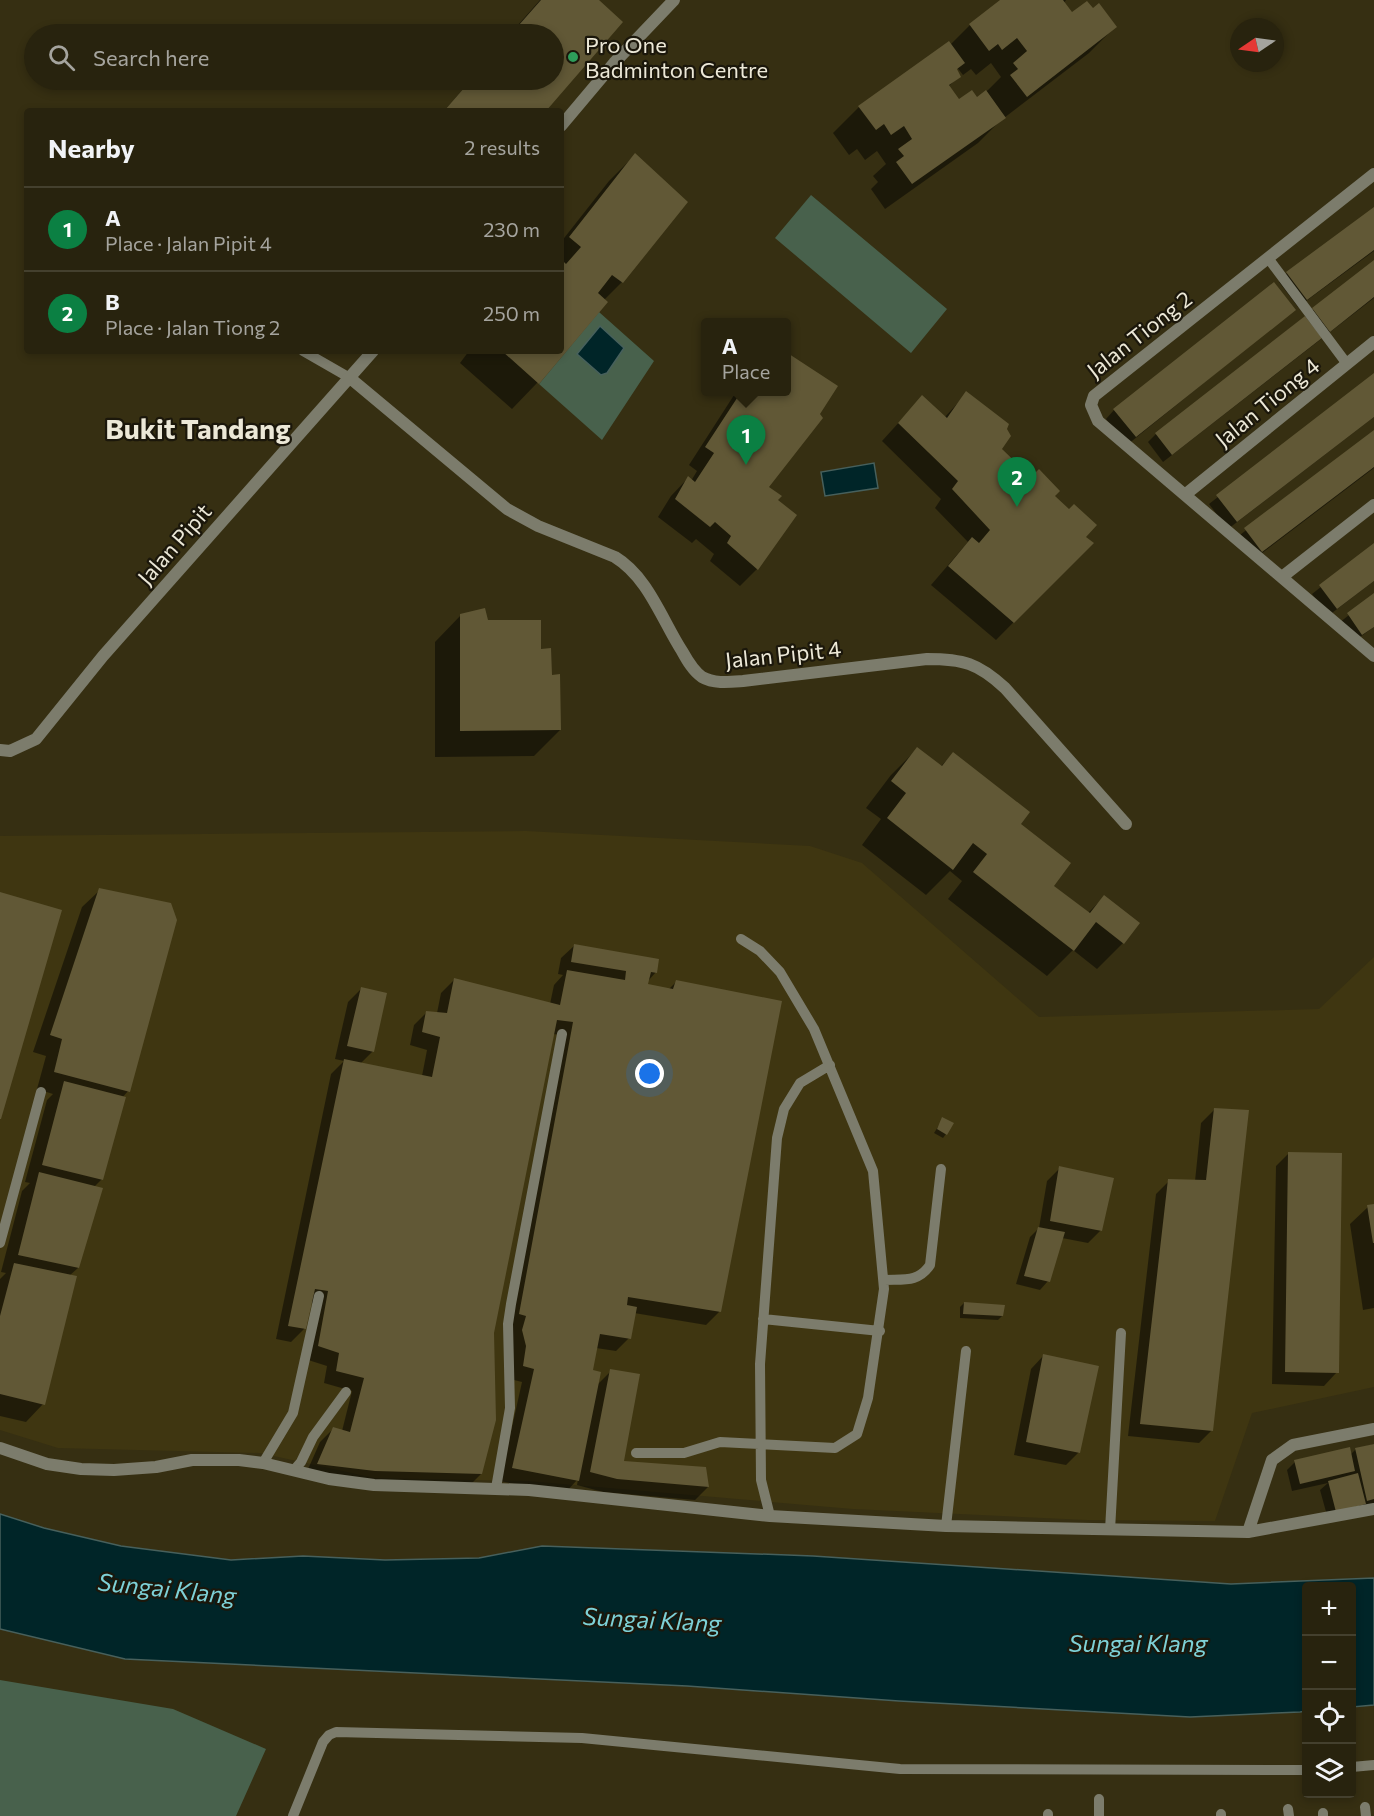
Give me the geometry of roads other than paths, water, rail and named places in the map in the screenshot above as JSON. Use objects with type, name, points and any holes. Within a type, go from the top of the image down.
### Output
[{"type":"street","points":[[564,122],[614,63],[674,0]]},
{"type":"street","name":"Jalan Tiong 2","points":[[1374,174],[1094,396],[1091,405],[1098,421],[1374,656]]},
{"type":"street","name":"Jalan Tiong 4","points":[[1186,494],[1347,364],[1372,347]]},
{"type":"street","name":"Jalan Pipit","points":[[0,750],[10,750],[36,739],[103,656],[370,354]]},
{"type":"street","name":"Jalan Pipit 4","points":[[350,378],[507,509],[538,526],[615,557],[626,564],[635,573],[688,661],[701,676],[713,681],[727,682],[927,659],[951,659],[972,664],[988,672],[1005,688],[1126,824]]},
{"type":"street","points":[[1282,577],[1374,505]]},
{"type":"street","points":[[1248,1532],[1272,1460],[1293,1445],[1374,1429]]},
{"type":"street","points":[[0,1448],[47,1464],[81,1469],[114,1470],[156,1467],[192,1460],[238,1460],[263,1463],[329,1479],[374,1485],[496,1488],[770,1516],[946,1526],[1248,1532],[1374,1509]]},
{"type":"lane","points":[[1268,258],[1347,364]]},
{"type":"lane","points":[[308,354],[350,378]]},
{"type":"lane","points":[[636,1453],[684,1453],[720,1442],[835,1449],[857,1434],[868,1398],[880,1331],[884,1280],[873,1171],[814,1029],[780,972],[760,951],[741,939]]},
{"type":"lane","points":[[496,1488],[510,1408],[508,1333],[510,1304],[562,1034]]},
{"type":"lane","points":[[770,1516],[761,1480],[760,1364],[777,1138],[784,1109],[800,1083],[830,1065]]},
{"type":"lane","points":[[0,1242],[41,1092]]},
{"type":"lane","points":[[884,1280],[913,1279],[924,1274],[930,1265],[941,1169]]},
{"type":"lane","points":[[263,1463],[293,1413],[319,1296]]},
{"type":"lane","points":[[763,1319],[880,1331]]},
{"type":"lane","points":[[1110,1530],[1121,1333]]},
{"type":"lane","points":[[946,1526],[966,1351]]},
{"type":"lane","points":[[294,1470],[301,1462],[313,1437],[346,1392]]},
{"type":"lane","points":[[293,1816],[323,1742],[329,1735],[336,1732],[582,1738],[900,1769],[1302,1770]]},
{"type":"lane","points":[[1356,1767],[1374,1765]]},
{"type":"lane","points":[[1099,1799],[1099,1816]]},
{"type":"water","points":[[600,326],[624,348],[607,373],[601,375],[577,354]]},
{"type":"water","points":[[874,463],[878,488],[825,496],[821,472]]},
{"type":"water","name":"Sungai Klang","points":[[0,1514],[44,1528],[121,1546],[231,1560],[303,1556],[385,1560],[479,1558],[542,1546],[813,1556],[1231,1584],[1374,1578],[1374,1705],[1356,1707],[1356,1582],[1302,1582],[1302,1712],[1190,1717],[899,1701],[687,1686],[125,1659],[0,1629]]},
{"type":"place","name":"Pro One Badminton Centre","points":[[573,57]]},
{"type":"place","name":"A","points":[[746,465]]},
{"type":"place","name":"B","points":[[1017,507]]},
{"type":"district","name":"Bukit Tandang","points":[[198,428]]}]
